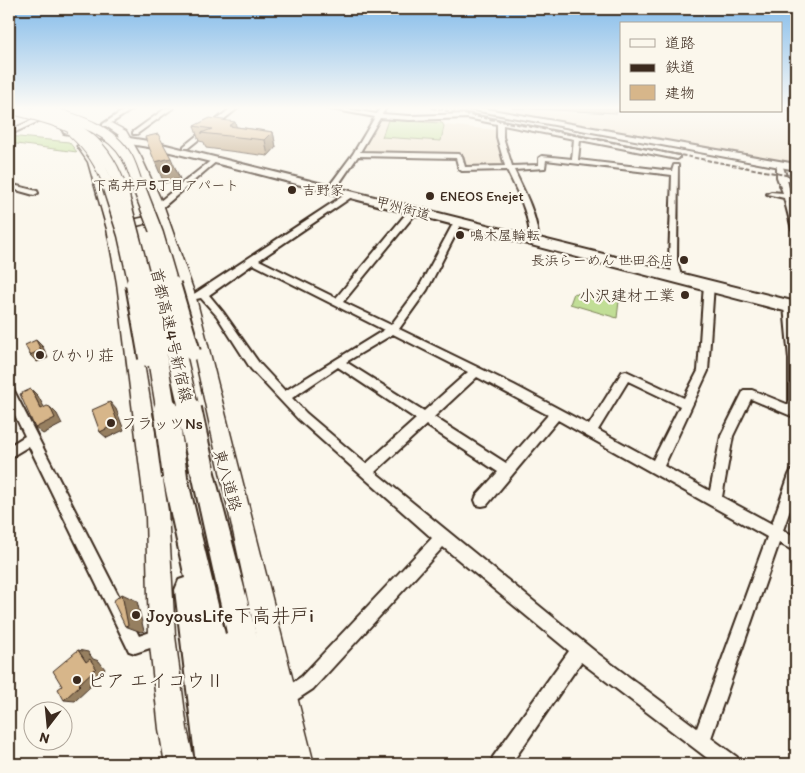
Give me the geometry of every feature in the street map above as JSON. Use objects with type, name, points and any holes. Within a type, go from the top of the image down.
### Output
[{"type":"highway","name":"首都高速4号新宿線","points":[[97,144],[109,160],[125,203],[144,276],[175,477],[199,674],[213,764]]},
{"type":"highway","name":"首都高速4号新宿線","points":[[108,144],[112,148],[126,172],[158,271],[202,468],[273,764]]},
{"type":"highway","name":"甲州街道","points":[[170,144],[332,186],[352,194],[413,211],[675,272],[709,284],[794,304]]},
{"type":"highway","name":"甲州街道","points":[[154,145],[534,235],[794,304]]},
{"type":"highway","points":[[202,468],[227,620],[254,764]]},
{"type":"highway","points":[[175,477],[208,621],[236,764]]},
{"type":"main road","points":[[80,144],[93,162],[112,229],[124,283],[158,522]]},
{"type":"main road","points":[[86,144],[96,156],[109,187],[135,286],[147,358],[158,522],[162,636],[173,729],[180,764]]},
{"type":"main road","name":"東八道路","points":[[115,144],[127,157],[157,234],[252,568],[300,764]]},
{"type":"main road","points":[[132,144],[133,152],[172,245],[196,296],[252,568]]},
{"type":"main road","points":[[133,152],[154,145]]},
{"type":"main road","points":[[112,229],[159,212]]},
{"type":"street","points":[[186,147],[190,144]]},
{"type":"street","points":[[332,186],[362,144]]},
{"type":"street","points":[[501,144],[534,222],[534,235]]},
{"type":"street","points":[[575,161],[576,144]]},
{"type":"street","points":[[592,144],[614,155],[676,172]]},
{"type":"street","points":[[664,144],[796,167]]},
{"type":"street","points":[[675,272],[676,172],[677,156],[680,147]]},
{"type":"street","points":[[356,154],[459,156],[462,169],[543,168],[542,158],[575,161],[614,155],[677,156]]},
{"type":"street","points":[[159,212],[214,160]]},
{"type":"street","points":[[779,164],[796,229]]},
{"type":"street","points":[[781,177],[796,180]]},
{"type":"street","points":[[9,186],[34,193]]},
{"type":"street","points":[[352,194],[253,261],[196,296],[220,314],[255,366],[302,416],[443,538],[580,650],[730,764]]},
{"type":"street","points":[[771,194],[796,199]]},
{"type":"street","points":[[337,303],[413,211]]},
{"type":"street","points":[[285,397],[338,362],[392,330],[422,290],[458,222]]},
{"type":"street","points":[[253,261],[556,413],[796,545]]},
{"type":"street","points":[[656,468],[703,371],[709,284]]},
{"type":"street","points":[[715,500],[726,436],[748,393],[796,413],[794,304]]},
{"type":"street","points":[[338,362],[507,471]]},
{"type":"street","points":[[366,472],[426,419],[475,372]]},
{"type":"street","points":[[591,432],[626,374],[687,404]]},
{"type":"street","points":[[10,396],[135,645],[162,636]]},
{"type":"street","points":[[482,500],[556,413]]},
{"type":"street","points":[[9,453],[32,438]]},
{"type":"street","points":[[700,742],[796,475]]},
{"type":"street","points":[[284,700],[307,683],[443,538]]},
{"type":"street","points":[[500,764],[580,650]]},
{"type":"shaded area","points":[[365,144],[498,144],[504,166],[463,168],[461,155],[360,152]]},
{"type":"shaded area","points":[[685,144],[796,144],[796,164]]},
{"type":"green space","points":[[17,144],[71,144],[77,152]]},
{"type":"green space","points":[[574,293],[619,301],[617,318],[570,304]]},
{"type":"building","points":[[148,144],[163,144],[171,158],[155,162]]},
{"type":"building","points":[[36,340],[41,350],[30,355],[25,345]]},
{"type":"building","points":[[31,389],[41,409],[47,406],[50,407],[55,418],[35,428],[20,394]]},
{"type":"building","points":[[110,402],[118,423],[100,432],[92,410]]},
{"type":"building","points":[[122,594],[128,625],[125,626],[113,601]]},
{"type":"building","points":[[78,650],[86,662],[90,659],[96,668],[64,700],[58,689],[62,686],[53,671]]},
{"type":"railway","points":[[622,144],[796,177]]},
{"type":"place","name":"下高井戸5丁目アパート","points":[[166,169]]},
{"type":"place","name":"吉野家","points":[[292,190]]},
{"type":"place","name":"ENEOS Enejet","points":[[430,196]]},
{"type":"place","name":"鳴木屋輪転","points":[[460,235]]},
{"type":"place","name":"長浜らーめん 世田谷店","points":[[684,260]]},
{"type":"place","name":"小沢建材工業","points":[[685,295]]},
{"type":"place","name":"ひかり荘","points":[[40,355]]},
{"type":"place","name":"フラッツNs","points":[[111,423]]},
{"type":"place","name":"JoyousLife下高井戸i","points":[[136,615]]},
{"type":"place","name":"ピア エイコウⅡ","points":[[77,680]]}]
